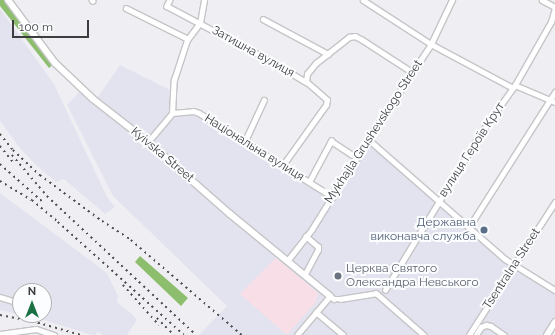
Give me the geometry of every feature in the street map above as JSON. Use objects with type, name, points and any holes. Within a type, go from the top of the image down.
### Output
[{"type":"street","name":"Затишна вулиця","points":[[170,0],[167,6],[271,61],[306,82],[327,100],[326,105],[283,165]]},
{"type":"street","points":[[148,142],[172,113],[174,80],[188,39],[200,23],[204,0]]},
{"type":"street","points":[[363,0],[431,44],[514,87],[555,102]]},
{"type":"street","name":"Mykhajla Grushevskogo Street","points":[[288,260],[306,237],[333,197],[368,139],[431,44],[452,0]]},
{"type":"street","points":[[542,0],[555,7]]},
{"type":"street","name":"Kyivska Street","points":[[11,1],[63,71],[93,99],[148,142],[230,214],[288,260],[330,296]]},
{"type":"street","name":"вулиця Героїв Крут","points":[[385,290],[481,133],[514,87],[550,22],[555,7]]},
{"type":"street","points":[[126,8],[188,39]]},
{"type":"street","points":[[263,19],[328,54]]},
{"type":"street","name":"Затишна вулиця","points":[[306,82],[307,74],[328,54],[350,37],[354,36],[412,72]]},
{"type":"street","points":[[469,227],[555,92]]},
{"type":"street","points":[[244,143],[264,100]]},
{"type":"street","name":"Національна вулиця","points":[[172,113],[196,112],[333,197]]},
{"type":"street","points":[[368,139],[514,266],[555,290]]},
{"type":"street","points":[[309,182],[331,141],[357,158]]},
{"type":"street","name":"Tsentralna Street","points":[[469,335],[555,202]]},
{"type":"street","points":[[305,274],[318,250],[318,247],[306,237]]},
{"type":"street","points":[[296,335],[330,296],[334,299],[340,299],[376,293],[424,335]]},
{"type":"street","points":[[0,297],[12,301]]},
{"type":"street","points":[[316,312],[343,335]]},
{"type":"street","points":[[547,335],[555,322]]},
{"type":"street","points":[[476,335],[481,327],[486,325],[491,326],[504,335]]},
{"type":"street","points":[[0,334],[36,329],[54,335]]},
{"type":"shaded area","points":[[0,9],[54,84],[107,197],[115,207],[105,214],[64,179],[56,182],[36,165],[19,147],[0,121]]},
{"type":"shaded area","points":[[120,65],[172,91],[172,113],[193,111],[333,197],[368,139],[505,259],[555,290],[555,322],[547,335],[199,335],[227,306],[113,196],[67,105],[82,89],[95,101]]},
{"type":"shaded area","points":[[0,193],[107,273],[118,296],[117,302],[137,320],[127,335],[103,335],[97,332],[96,335],[92,335],[52,322],[52,283],[12,283],[12,313],[0,310]]},
{"type":"shaded area","points":[[276,258],[318,293],[316,302],[287,335],[240,294]]},
{"type":"green space","points":[[0,0],[8,0],[55,63],[49,68],[0,6]]},
{"type":"green space","points":[[140,256],[188,298],[181,306],[135,262]]},
{"type":"railway","points":[[0,134],[13,150],[40,175],[102,221],[131,240],[242,335]]},
{"type":"railway","points":[[0,146],[13,162]]},
{"type":"railway","points":[[12,155],[47,196],[196,335]]},
{"type":"railway","points":[[0,164],[43,202]]},
{"type":"railway","points":[[0,181],[32,200],[184,335]]},
{"type":"railway","points":[[123,285],[159,325]]},
{"type":"railway","points":[[0,315],[32,321],[81,335]]},
{"type":"railway","points":[[157,318],[174,335]]},
{"type":"place","name":"Державна виконавча служба","points":[[484,230]]},
{"type":"place","name":"Церква Святого Олександра Невського","points":[[338,276]]}]
